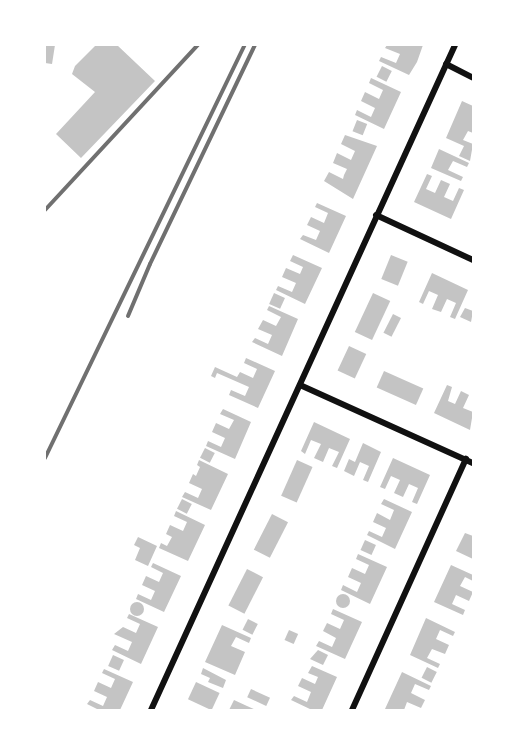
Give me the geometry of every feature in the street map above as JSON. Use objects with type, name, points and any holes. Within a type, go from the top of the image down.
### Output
[{"type":"street","points":[[151,710],[454,45]]},
{"type":"street","points":[[446,64],[473,78]]},
{"type":"street","points":[[376,215],[473,260]]},
{"type":"street","points":[[300,385],[473,463]]},
{"type":"street","points":[[352,710],[466,459]]},
{"type":"building","points":[[45,45],[55,45],[52,64],[45,63]]},
{"type":"building","points":[[96,45],[117,45],[155,81],[81,158],[56,134],[95,92],[72,74],[75,66]]},
{"type":"building","points":[[387,45],[423,45],[409,75],[379,61],[381,57],[396,63],[400,54],[385,48]]},
{"type":"building","points":[[382,66],[392,71],[386,82],[377,77]]},
{"type":"building","points":[[371,78],[401,92],[384,129],[355,115],[357,110],[371,117],[375,108],[361,101],[365,92],[379,99],[383,90],[369,83]]},
{"type":"building","points":[[462,101],[473,106],[473,133],[468,131],[463,140],[473,144],[470,161],[459,156],[464,146],[446,138]]},
{"type":"building","points":[[357,120],[367,124],[363,135],[353,131]]},
{"type":"building","points":[[345,135],[377,146],[353,199],[324,181],[329,172],[343,179],[347,169],[333,163],[337,153],[351,160],[355,151],[341,144]]},
{"type":"building","points":[[439,149],[469,163],[467,167],[453,161],[448,170],[463,177],[461,181],[431,168]]},
{"type":"building","points":[[427,174],[432,176],[426,189],[435,193],[441,180],[450,184],[444,197],[453,201],[459,188],[464,190],[451,219],[414,202]]},
{"type":"building","points":[[317,203],[346,216],[329,253],[300,239],[303,235],[316,240],[320,231],[307,225],[311,217],[324,223],[328,213],[315,207]]},
{"type":"building","points":[[293,255],[322,268],[305,304],[276,290],[278,286],[292,292],[296,283],[282,277],[286,268],[300,274],[303,267],[290,261]]},
{"type":"building","points":[[391,255],[408,262],[398,286],[381,279]]},
{"type":"building","points":[[432,273],[468,290],[455,319],[450,317],[456,303],[447,299],[441,312],[432,309],[438,295],[429,291],[423,304],[419,302]]},
{"type":"building","points":[[274,293],[285,298],[280,309],[269,304]]},
{"type":"building","points":[[373,293],[390,301],[372,340],[355,332]]},
{"type":"building","points":[[269,306],[298,319],[282,356],[252,342],[255,338],[268,344],[272,335],[258,329],[263,320],[276,326],[281,317],[267,310]]},
{"type":"building","points":[[465,308],[473,311],[471,322],[460,317]]},
{"type":"building","points":[[393,314],[401,318],[391,337],[383,333]]},
{"type":"building","points":[[349,346],[366,354],[355,379],[338,370]]},
{"type":"building","points":[[246,358],[275,371],[258,408],[229,395],[231,390],[245,396],[249,387],[217,373],[215,378],[211,376],[215,367],[237,377],[240,372],[253,378],[257,369],[244,363]]},
{"type":"building","points":[[384,371],[423,388],[416,405],[377,387]]},
{"type":"building","points":[[447,385],[452,387],[448,401],[455,404],[461,391],[469,395],[463,408],[473,412],[470,430],[434,413]]},
{"type":"building","points":[[223,409],[251,422],[235,459],[206,446],[208,441],[221,447],[225,438],[212,432],[216,423],[229,429],[234,420],[220,414]]},
{"type":"building","points":[[314,422],[350,439],[337,468],[332,466],[339,452],[329,448],[323,462],[314,458],[321,444],[311,440],[305,454],[301,451]]},
{"type":"building","points":[[363,443],[381,452],[368,482],[363,480],[369,466],[360,462],[354,476],[344,471],[349,459],[355,462]]},
{"type":"building","points":[[205,448],[215,453],[210,463],[200,458]]},
{"type":"building","points":[[393,458],[430,475],[417,504],[412,502],[418,488],[409,484],[403,497],[394,493],[400,480],[391,476],[385,489],[380,487]]},
{"type":"building","points":[[199,460],[228,474],[211,510],[182,497],[185,492],[198,498],[202,489],[189,483],[193,474],[196,476],[200,467],[197,465]]},
{"type":"building","points":[[297,460],[313,467],[297,503],[281,496]]},
{"type":"building","points":[[182,499],[192,504],[187,514],[177,509]]},
{"type":"building","points":[[384,499],[412,512],[395,549],[367,535],[369,531],[382,537],[386,528],[373,522],[377,513],[390,520],[394,510],[381,504]]},
{"type":"building","points":[[176,511],[205,525],[188,561],[159,548],[161,543],[167,546],[172,537],[166,534],[170,525],[183,531],[187,522],[174,516]]},
{"type":"building","points":[[272,514],[288,522],[270,558],[254,550]]},
{"type":"building","points":[[465,533],[473,536],[473,559],[456,551]]},
{"type":"building","points":[[138,537],[157,546],[148,566],[135,560],[140,548],[134,545]]},
{"type":"building","points":[[365,540],[376,545],[371,555],[361,550]]},
{"type":"building","points":[[358,554],[387,567],[370,604],[341,590],[343,585],[357,592],[361,583],[348,577],[352,568],[365,574],[369,565],[356,559]]},
{"type":"building","points":[[153,563],[181,576],[164,612],[136,599],[138,594],[151,600],[155,591],[142,585],[146,576],[159,582],[163,573],[151,567]]},
{"type":"building","points":[[451,565],[473,575],[473,581],[465,577],[460,586],[473,592],[469,601],[456,595],[452,604],[465,610],[463,615],[434,602]]},
{"type":"building","points":[[247,569],[263,577],[244,614],[228,606]]},
{"type":"building","points":[[343,594],[348,596],[350,601],[348,606],[343,608],[338,606],[336,601],[338,596]]},
{"type":"building","points":[[137,602],[142,604],[144,609],[142,614],[137,616],[132,614],[130,609],[132,604]]},
{"type":"building","points":[[333,609],[362,622],[345,659],[316,646],[319,641],[332,647],[336,638],[323,631],[327,623],[340,629],[344,620],[331,614]]},
{"type":"building","points":[[129,614],[158,627],[141,664],[112,650],[115,645],[128,651],[132,642],[114,634],[123,627],[136,633],[140,624],[127,618]]},
{"type":"building","points":[[426,618],[455,632],[453,636],[440,630],[436,639],[449,645],[445,654],[432,649],[427,658],[440,664],[438,668],[410,655]]},
{"type":"building","points":[[248,619],[258,624],[252,635],[243,630]]},
{"type":"building","points":[[222,625],[251,638],[249,643],[236,637],[231,646],[245,652],[235,675],[205,662]]},
{"type":"building","points":[[289,630],[298,634],[294,644],[285,640]]},
{"type":"building","points":[[318,650],[328,655],[323,665],[310,659]]},
{"type":"building","points":[[113,655],[124,660],[119,671],[108,666]]},
{"type":"building","points":[[312,666],[337,677],[322,710],[312,710],[291,700],[294,696],[307,702],[311,692],[298,686],[302,678],[315,684],[318,677],[308,673]]},
{"type":"building","points":[[427,667],[437,672],[431,683],[422,678]]},
{"type":"building","points":[[203,668],[226,680],[223,688],[208,682],[210,678],[201,674]]},
{"type":"building","points":[[104,669],[133,682],[120,710],[99,710],[87,704],[90,700],[103,706],[107,697],[94,691],[98,682],[111,688],[115,679],[102,673]]},
{"type":"building","points":[[402,672],[431,686],[429,690],[415,684],[411,693],[425,700],[421,708],[407,702],[404,710],[385,709]]},
{"type":"building","points":[[196,682],[220,693],[212,710],[188,699]]},
{"type":"building","points":[[251,689],[270,698],[266,706],[247,697]]},
{"type":"building","points":[[234,700],[247,706],[256,710],[229,710]]},
{"type":"railway","points":[[45,210],[198,45]]},
{"type":"railway","points":[[45,458],[245,45]]},
{"type":"railway","points":[[128,316],[150,264],[255,45]]}]
